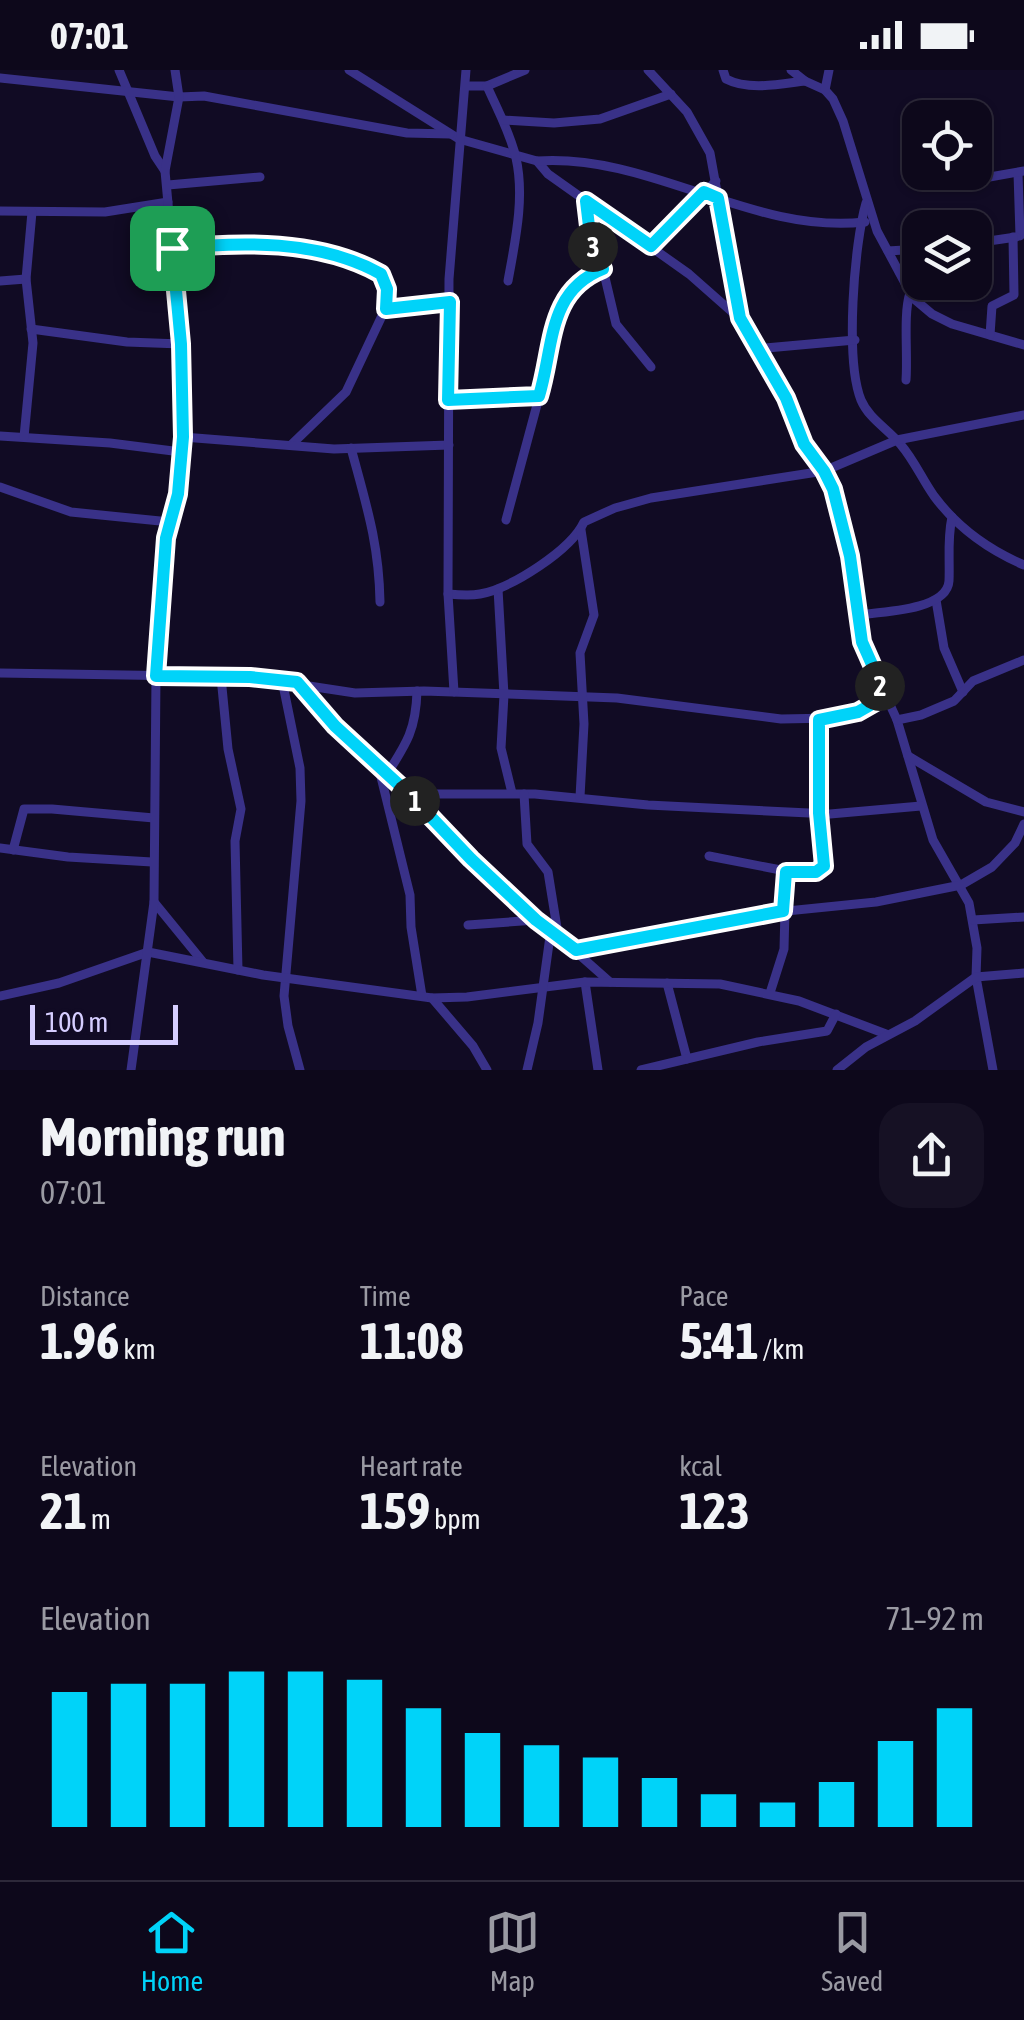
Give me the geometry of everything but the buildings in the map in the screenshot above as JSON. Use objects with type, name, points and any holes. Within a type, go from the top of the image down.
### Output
[{"type":"street","points":[[119,70],[168,185],[181,344],[183,437],[178,494],[166,538],[156,676],[154,902],[131,1070]]},
{"type":"street","points":[[165,171],[179,97],[175,70]]},
{"type":"street","points":[[350,70],[456,136],[516,156],[614,168],[796,220],[860,224],[873,221]]},
{"type":"street","points":[[454,692],[448,594],[451,233],[458,187],[456,136],[466,70]]},
{"type":"street","points":[[466,86],[487,86],[525,70]]},
{"type":"street","points":[[648,70],[700,130],[716,180],[740,318],[786,398],[804,444],[824,471],[846,537],[862,642],[897,720],[920,806],[940,855],[961,885],[973,920],[976,977],[993,1070]]},
{"type":"street","points":[[723,70],[726,79],[737,84],[768,86],[805,81]]},
{"type":"street","points":[[791,70],[824,90],[843,121],[866,203],[902,278]]},
{"type":"street","points":[[824,90],[828,70]]},
{"type":"street","points":[[0,78],[179,97],[204,96],[407,133],[456,136]]},
{"type":"street","points":[[487,86],[516,156],[519,202],[508,281]]},
{"type":"street","points":[[502,120],[554,123],[600,119],[671,94]]},
{"type":"street","points":[[537,161],[548,174],[651,246],[740,318]]},
{"type":"street","points":[[990,335],[992,306],[1014,295],[1019,269],[1021,172],[992,177]]},
{"type":"street","points":[[168,185],[260,177]]},
{"type":"street","points":[[651,246],[716,180]]},
{"type":"street","points":[[586,201],[591,243],[603,269],[616,324],[651,368]]},
{"type":"street","points":[[0,211],[129,211],[168,202]]},
{"type":"street","points":[[866,203],[852,285],[856,371],[862,403],[869,415],[897,440],[965,531],[1024,565]]},
{"type":"street","points":[[24,437],[32,364],[26,279],[32,212]]},
{"type":"street","points":[[992,240],[1019,236]]},
{"type":"street","points":[[172,248],[251,244],[332,254],[381,274],[387,289],[386,309],[346,392],[291,445]]},
{"type":"street","points":[[888,251],[902,250]]},
{"type":"street","points":[[506,520],[562,307],[578,281],[603,269]]},
{"type":"street","points":[[0,281],[26,279]]},
{"type":"street","points":[[906,380],[908,300]]},
{"type":"street","points":[[917,300],[932,314],[952,324],[1024,344]]},
{"type":"street","points":[[386,309],[450,302]]},
{"type":"street","points":[[31,329],[127,342],[181,344]]},
{"type":"street","points":[[755,350],[855,340]]},
{"type":"street","points":[[448,400],[539,396]]},
{"type":"street","points":[[448,594],[469,596],[498,589],[566,546],[584,522],[598,514],[651,498],[824,471],[897,440],[1024,414]]},
{"type":"street","points":[[0,436],[181,452]]},
{"type":"street","points":[[183,437],[351,448],[449,445]]},
{"type":"street","points":[[351,448],[374,531],[380,602]]},
{"type":"street","points":[[0,487],[72,512],[170,522]]},
{"type":"street","points":[[856,614],[892,611],[936,600],[945,593],[949,584],[946,542],[952,517]]},
{"type":"street","points":[[580,797],[580,652],[594,615],[581,528]]},
{"type":"street","points":[[498,589],[504,695],[500,748],[512,793]]},
{"type":"street","points":[[936,600],[944,648],[963,692]]},
{"type":"street","points":[[897,720],[954,701],[973,681],[1024,660]]},
{"type":"street","points":[[0,672],[282,680],[355,693],[583,696],[653,701],[781,719],[819,720],[858,712],[886,696]]},
{"type":"street","points":[[221,677],[228,749],[240,809],[235,840],[238,970]]},
{"type":"street","points":[[282,680],[300,768],[301,802],[286,979],[286,1012],[300,1070]]},
{"type":"street","points":[[297,682],[326,716],[471,859],[610,982]]},
{"type":"street","points":[[383,771],[410,740],[417,691]]},
{"type":"street","points":[[709,856],[786,872],[822,870],[819,720]]},
{"type":"street","points":[[908,756],[986,802],[1024,812]]},
{"type":"street","points":[[383,771],[427,997],[473,1046],[487,1070]]},
{"type":"street","points":[[409,794],[512,793],[648,805],[819,813],[920,806]]},
{"type":"street","points":[[524,794],[527,844],[548,872],[554,932],[527,1070]]},
{"type":"street","points":[[14,850],[24,810],[154,818]]},
{"type":"street","points":[[576,950],[783,911],[876,902],[961,885],[992,867],[1014,843],[1024,824]]},
{"type":"street","points":[[0,848],[68,858],[152,862]]},
{"type":"street","points":[[770,993],[784,949],[786,872]]},
{"type":"street","points":[[154,902],[203,962]]},
{"type":"street","points":[[973,920],[1024,917]]},
{"type":"street","points":[[468,925],[536,920]]},
{"type":"street","points":[[0,996],[59,983],[148,952],[286,979],[427,997],[467,997],[584,982],[720,984],[770,993],[886,1034]]},
{"type":"street","points":[[837,1070],[850,1066],[886,1034],[915,1020],[976,977],[1024,973]]},
{"type":"street","points":[[584,982],[598,1070]]},
{"type":"street","points":[[668,983],[687,1059]]},
{"type":"street","points":[[641,1070],[776,1038],[827,1032],[836,1014]]},
{"type":"route","points":[[704,192],[718,198],[740,318],[786,398],[796,430],[833,489],[850,556],[862,642],[886,696],[858,712],[819,720],[819,813],[824,866],[816,872],[786,872],[783,911],[576,950],[536,920],[471,859],[409,794],[335,726],[297,682],[156,676],[166,538],[178,494],[183,437],[181,344],[172,248],[251,244],[332,254],[381,274],[387,289],[386,309],[450,302],[448,400],[507,399],[539,396],[554,325],[562,307],[578,281],[603,269],[591,243],[586,201],[651,246],[704,192]]}]
